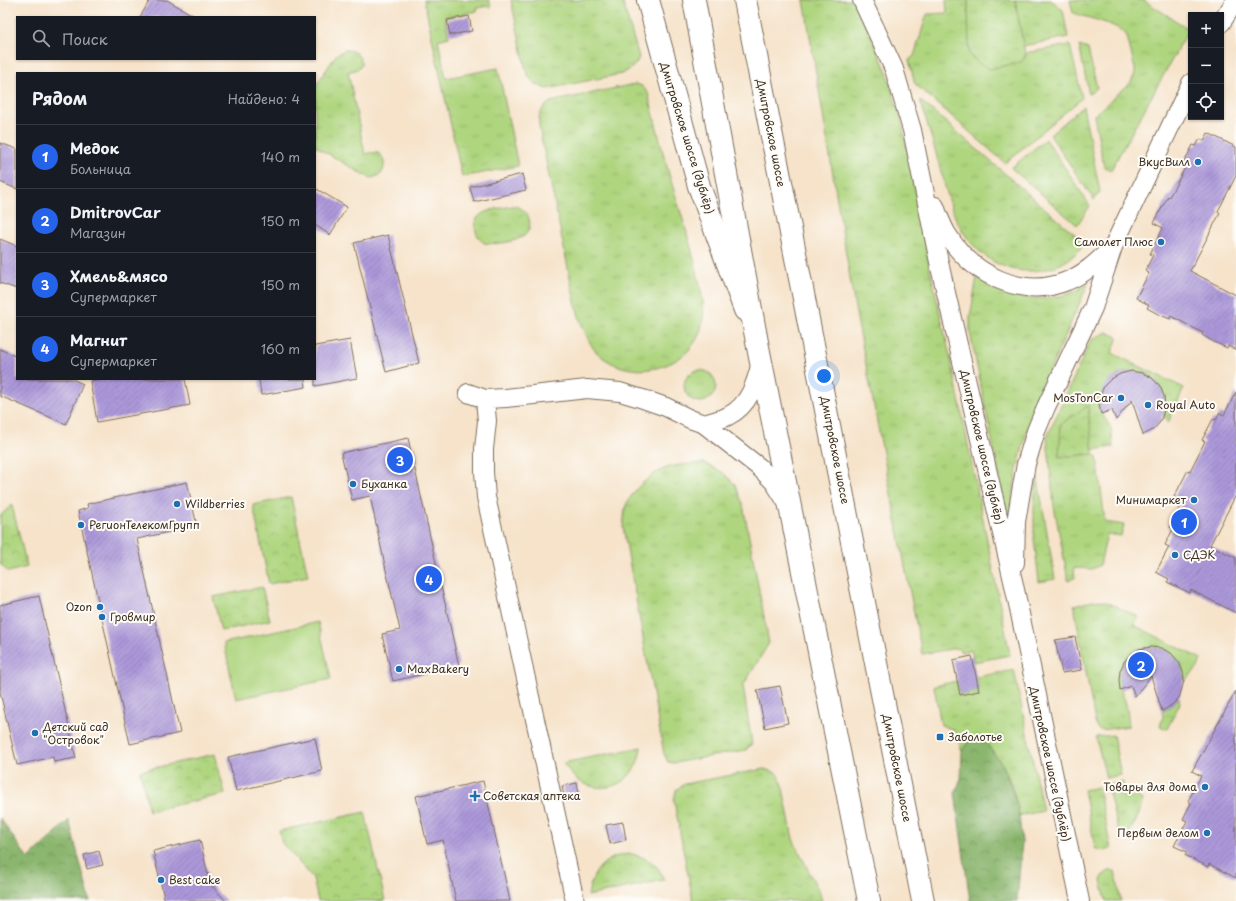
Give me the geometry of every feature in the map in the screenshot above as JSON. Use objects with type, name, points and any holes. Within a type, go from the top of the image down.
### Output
[{"type":"main road","name":"Дмитровское шоссе (дублёр)","points":[[648,0],[699,186],[759,352]]},
{"type":"main road","points":[[694,0],[759,352],[869,901]]},
{"type":"main road","name":"Дмитровское шоссе","points":[[745,0],[922,901]]},
{"type":"main road","points":[[758,0],[765,102]]},
{"type":"street","name":"Дмитровское шоссе (дублёр)","points":[[862,0],[894,69],[912,130],[940,267],[1014,585],[1080,901]]},
{"type":"street","points":[[1224,18],[1236,0]]},
{"type":"street","points":[[1014,585],[1016,522],[1026,464],[1036,431],[1093,308],[1113,247],[1191,84]]},
{"type":"street","points":[[921,174],[947,234],[976,267],[992,277],[1004,282],[1033,288],[1048,287],[1068,282],[1083,273],[1113,247]]},
{"type":"street","points":[[704,424],[730,416],[745,403],[753,389],[759,352]]},
{"type":"street","points":[[575,901],[486,497],[484,456],[488,421],[477,396],[506,398],[587,389],[613,392],[643,399],[666,407],[704,424],[759,467],[774,482],[790,506]]},
{"type":"green space","points":[[424,0],[489,0],[491,7],[489,8],[488,6],[477,8],[477,11],[445,18],[449,37],[438,40],[446,78],[498,68],[518,166],[462,177]]},
{"type":"green space","points":[[511,0],[622,0],[639,57],[638,60],[632,67],[621,74],[547,89],[541,87],[536,84],[527,74]]},
{"type":"green space","points":[[804,0],[855,0],[886,70],[902,123],[929,265],[954,374],[1010,655],[974,662],[971,650],[962,652],[957,648],[922,654],[855,308]]},
{"type":"green space","points":[[946,0],[968,0],[969,53],[972,58],[1025,58],[1025,53],[1070,45],[1082,98],[1005,163],[915,84],[909,60],[914,56],[927,14],[947,13]]},
{"type":"green space","points":[[968,0],[1015,0],[1025,53],[1025,58],[1021,62],[991,69],[978,63],[971,56],[969,53]]},
{"type":"green space","points":[[1015,0],[1051,0],[1063,10],[1068,37],[1023,46]]},
{"type":"green space","points":[[1070,0],[1143,0],[1188,28],[1111,170],[1104,167],[1094,115],[1131,82],[1135,74],[1135,69],[1127,36],[1123,32],[1111,25],[1073,13]]},
{"type":"green space","points":[[1079,46],[1088,49],[1097,88],[1089,94]]},
{"type":"green space","points":[[345,50],[355,52],[360,58],[362,65],[358,69],[348,72],[365,154],[378,153],[384,162],[384,169],[381,174],[372,178],[364,175],[316,147],[316,85],[336,55]]},
{"type":"green space","points":[[636,84],[642,86],[648,93],[668,170],[686,229],[701,292],[703,308],[703,319],[698,337],[688,351],[674,361],[658,368],[640,370],[623,367],[607,360],[593,348],[583,328],[574,298],[539,126],[540,114],[545,106],[550,102]]},
{"type":"green space","points":[[920,100],[1085,243],[1080,250],[1068,260],[1054,267],[1030,271],[1004,267],[982,254],[965,235],[953,212]]},
{"type":"green space","points":[[1083,106],[1100,192],[1094,200],[1050,135]]},
{"type":"green space","points":[[1046,139],[1090,206],[1077,225],[1011,168]]},
{"type":"green space","points":[[512,206],[522,209],[526,213],[530,222],[528,232],[520,238],[510,241],[493,244],[484,243],[475,230],[476,221],[479,217],[483,213],[495,209]]},
{"type":"green space","points":[[977,277],[992,288],[1023,298],[1057,297],[1080,289],[1088,284],[1032,411],[1017,470],[1009,524],[970,332],[970,317]]},
{"type":"green space","points":[[1107,332],[1118,337],[1112,353],[1184,388],[1168,423],[1164,415],[1164,397],[1162,389],[1152,378],[1145,374],[1138,372],[1123,373],[1112,378],[1104,388],[1099,408],[1111,429],[1113,447],[1092,450],[1093,454],[1097,456],[1105,522],[1124,525],[1121,536],[1107,534],[1100,565],[1092,569],[1074,568],[1075,578],[1068,580],[1054,506],[1047,437],[1091,340]]},
{"type":"green space","points":[[700,370],[711,375],[716,386],[711,397],[700,402],[689,397],[684,386],[689,375]]},
{"type":"green space","points":[[1088,406],[1093,454],[1059,457],[1061,424]]},
{"type":"green space","points":[[704,463],[722,472],[735,484],[743,505],[769,643],[743,686],[752,744],[746,750],[674,763],[668,762],[664,754],[623,527],[624,516],[629,499],[650,477],[663,469],[670,467]]},
{"type":"green space","points":[[1037,474],[1055,579],[1039,582],[1034,539],[1034,506]]},
{"type":"green space","points":[[291,497],[308,576],[269,584],[253,505]]},
{"type":"green space","points":[[12,505],[27,567],[8,572],[0,564],[0,516]]},
{"type":"green space","points":[[262,587],[270,620],[221,631],[213,597]]},
{"type":"green space","points":[[1098,600],[1107,602],[1139,617],[1134,625],[1201,659],[1198,668],[1184,681],[1180,664],[1174,656],[1166,650],[1147,648],[1138,650],[1130,655],[1124,662],[1120,671],[1119,679],[1120,687],[1127,707],[1129,726],[1101,730],[1097,728],[1095,722],[1074,605]]},
{"type":"green space","points":[[318,622],[331,679],[236,699],[224,643]]},
{"type":"green space","points":[[1014,670],[1043,811],[1019,816],[1013,789],[1002,765],[992,755],[971,739],[962,751],[954,730],[941,725],[934,686],[957,681],[960,695],[979,691],[976,677]]},
{"type":"green space","points":[[1179,698],[1180,703],[1167,729],[1160,726],[1163,717],[1162,711],[1172,705]]},
{"type":"green space","points":[[1113,735],[1121,775],[1106,778],[1096,737]]},
{"type":"green space","points":[[971,738],[985,742],[1003,765],[1018,807],[1022,842],[1017,901],[970,901],[955,793],[961,779],[962,751]]},
{"type":"green space","points":[[641,747],[634,770],[618,784],[608,787],[597,787],[586,784],[575,778],[563,763]]},
{"type":"green space","points":[[215,754],[225,794],[149,811],[140,771]]},
{"type":"green space","points":[[764,769],[777,773],[782,783],[793,839],[822,901],[693,901],[674,801],[676,790],[684,784]]},
{"type":"green space","points":[[1123,782],[1126,798],[1138,796],[1142,800],[1140,811],[1135,823],[1121,842],[1107,785]]},
{"type":"green space","points":[[1098,787],[1111,849],[1104,851],[1095,848],[1084,790]]},
{"type":"green space","points":[[365,812],[385,901],[318,901],[313,878],[282,843],[279,831]]},
{"type":"green space","points":[[0,818],[28,859],[69,820],[90,901],[0,901]]},
{"type":"green space","points":[[632,854],[652,862],[662,874],[664,880],[588,896],[593,879],[601,866],[614,857]]},
{"type":"green space","points":[[1109,871],[1115,871],[1121,901],[1106,901],[1101,880]]},
{"type":"building","points":[[150,0],[167,0],[194,16],[141,16]]},
{"type":"building","points":[[469,16],[472,31],[450,35],[447,20]]},
{"type":"building","points":[[1208,133],[1236,147],[1236,176],[1218,211],[1220,213],[1190,271],[1236,295],[1236,350],[1214,342],[1202,335],[1203,333],[1171,316],[1170,319],[1158,314],[1147,308],[1149,305],[1136,298],[1149,273],[1145,271],[1153,255],[1150,254],[1163,228],[1154,223],[1185,168],[1182,166],[1193,145],[1196,146],[1200,139],[1204,141]]},
{"type":"building","points":[[0,143],[16,149],[16,189],[0,182]]},
{"type":"building","points":[[522,174],[526,190],[474,202],[470,187]]},
{"type":"building","points":[[316,189],[347,207],[330,235],[316,226]]},
{"type":"building","points":[[388,235],[419,363],[386,372],[354,243]]},
{"type":"building","points":[[0,239],[16,246],[16,289],[0,283]]},
{"type":"building","points":[[350,340],[357,378],[315,386],[316,346]]},
{"type":"building","points":[[0,349],[16,357],[16,380],[74,380],[83,384],[66,424],[0,396]]},
{"type":"building","points":[[1131,371],[1142,373],[1151,377],[1160,386],[1164,396],[1165,406],[1160,422],[1153,430],[1143,435],[1132,400],[1116,420],[1112,410],[1101,414],[1099,404],[1104,386],[1111,379],[1120,374]]},
{"type":"building","points":[[185,380],[190,405],[97,422],[90,381]]},
{"type":"building","points":[[259,380],[305,380],[306,387],[261,395]]},
{"type":"building","points":[[1236,392],[1236,495],[1210,545],[1236,558],[1236,613],[1191,590],[1190,593],[1167,582],[1169,579],[1156,572],[1169,547],[1165,545],[1173,529],[1170,527],[1183,502],[1174,497],[1188,470],[1190,471],[1205,441],[1202,440],[1213,419],[1216,420],[1219,413],[1224,415]]},
{"type":"building","points":[[408,438],[459,666],[393,681],[382,634],[400,630],[370,496],[352,500],[341,453]]},
{"type":"building","points":[[187,482],[197,526],[137,539],[180,733],[130,744],[78,511],[88,508],[87,504]]},
{"type":"building","points":[[39,596],[76,758],[54,762],[53,757],[17,765],[0,692],[0,605]]},
{"type":"building","points":[[1075,637],[1082,670],[1062,673],[1055,640]]},
{"type":"building","points":[[1151,647],[1161,648],[1171,653],[1179,662],[1183,672],[1184,681],[1179,698],[1172,705],[1162,711],[1151,676],[1135,696],[1131,686],[1120,690],[1120,671],[1124,662],[1130,655],[1139,649]]},
{"type":"building","points":[[972,656],[979,691],[960,695],[953,660]]},
{"type":"building","points":[[780,686],[788,723],[765,728],[757,690]]},
{"type":"building","points":[[1236,691],[1236,878],[1209,864],[1208,867],[1185,855],[1187,852],[1174,846],[1187,821],[1183,819],[1191,803],[1188,801],[1201,776],[1192,771]]},
{"type":"building","points":[[315,738],[322,771],[236,791],[228,757]]},
{"type":"building","points":[[483,781],[510,901],[456,901],[443,840],[427,844],[416,796]]},
{"type":"building","points":[[577,783],[580,799],[565,801],[562,786]]},
{"type":"building","points":[[623,822],[626,840],[610,844],[606,825]]},
{"type":"building","points":[[200,840],[210,884],[226,901],[165,901],[153,851]]},
{"type":"building","points":[[99,851],[103,865],[87,869],[84,855]]},
{"type":"place","name":"ВкусВилл","points":[[1198,162]]},
{"type":"place","name":"Самолет Плюс","points":[[1161,242]]},
{"type":"place","name":"MosTonCar","points":[[1121,398]]},
{"type":"place","name":"Royal Auto","points":[[1148,405]]},
{"type":"place","name":"Хмель&мясо","points":[[400,460]]},
{"type":"place","name":"Буханка","points":[[353,484]]},
{"type":"place","name":"Минимаркет","points":[[1194,500]]},
{"type":"place","name":"Wildberries","points":[[177,504]]},
{"type":"place","name":"Медок","points":[[1184,522]]},
{"type":"place","name":"РегионТелекомГрупп","points":[[81,525]]},
{"type":"place","name":"СДЭК","points":[[1175,555]]},
{"type":"place","name":"Магнит","points":[[429,579]]},
{"type":"place","name":"Ozon","points":[[100,607]]},
{"type":"place","name":"Гровмир","points":[[102,617]]},
{"type":"place","name":"DmitrovCar","points":[[1141,665]]},
{"type":"place","name":"MaxBakery","points":[[399,669]]},
{"type":"place","name":"Детский сад \"Островок\"","points":[[35,733]]},
{"type":"place","name":"Заболотье","points":[[940,737]]},
{"type":"place","name":"Товары для дома","points":[[1205,787]]},
{"type":"place","name":"Советская аптека","points":[[475,796]]},
{"type":"place","name":"Первым делом","points":[[1207,833]]},
{"type":"place","name":"Best cake","points":[[161,880]]}]
